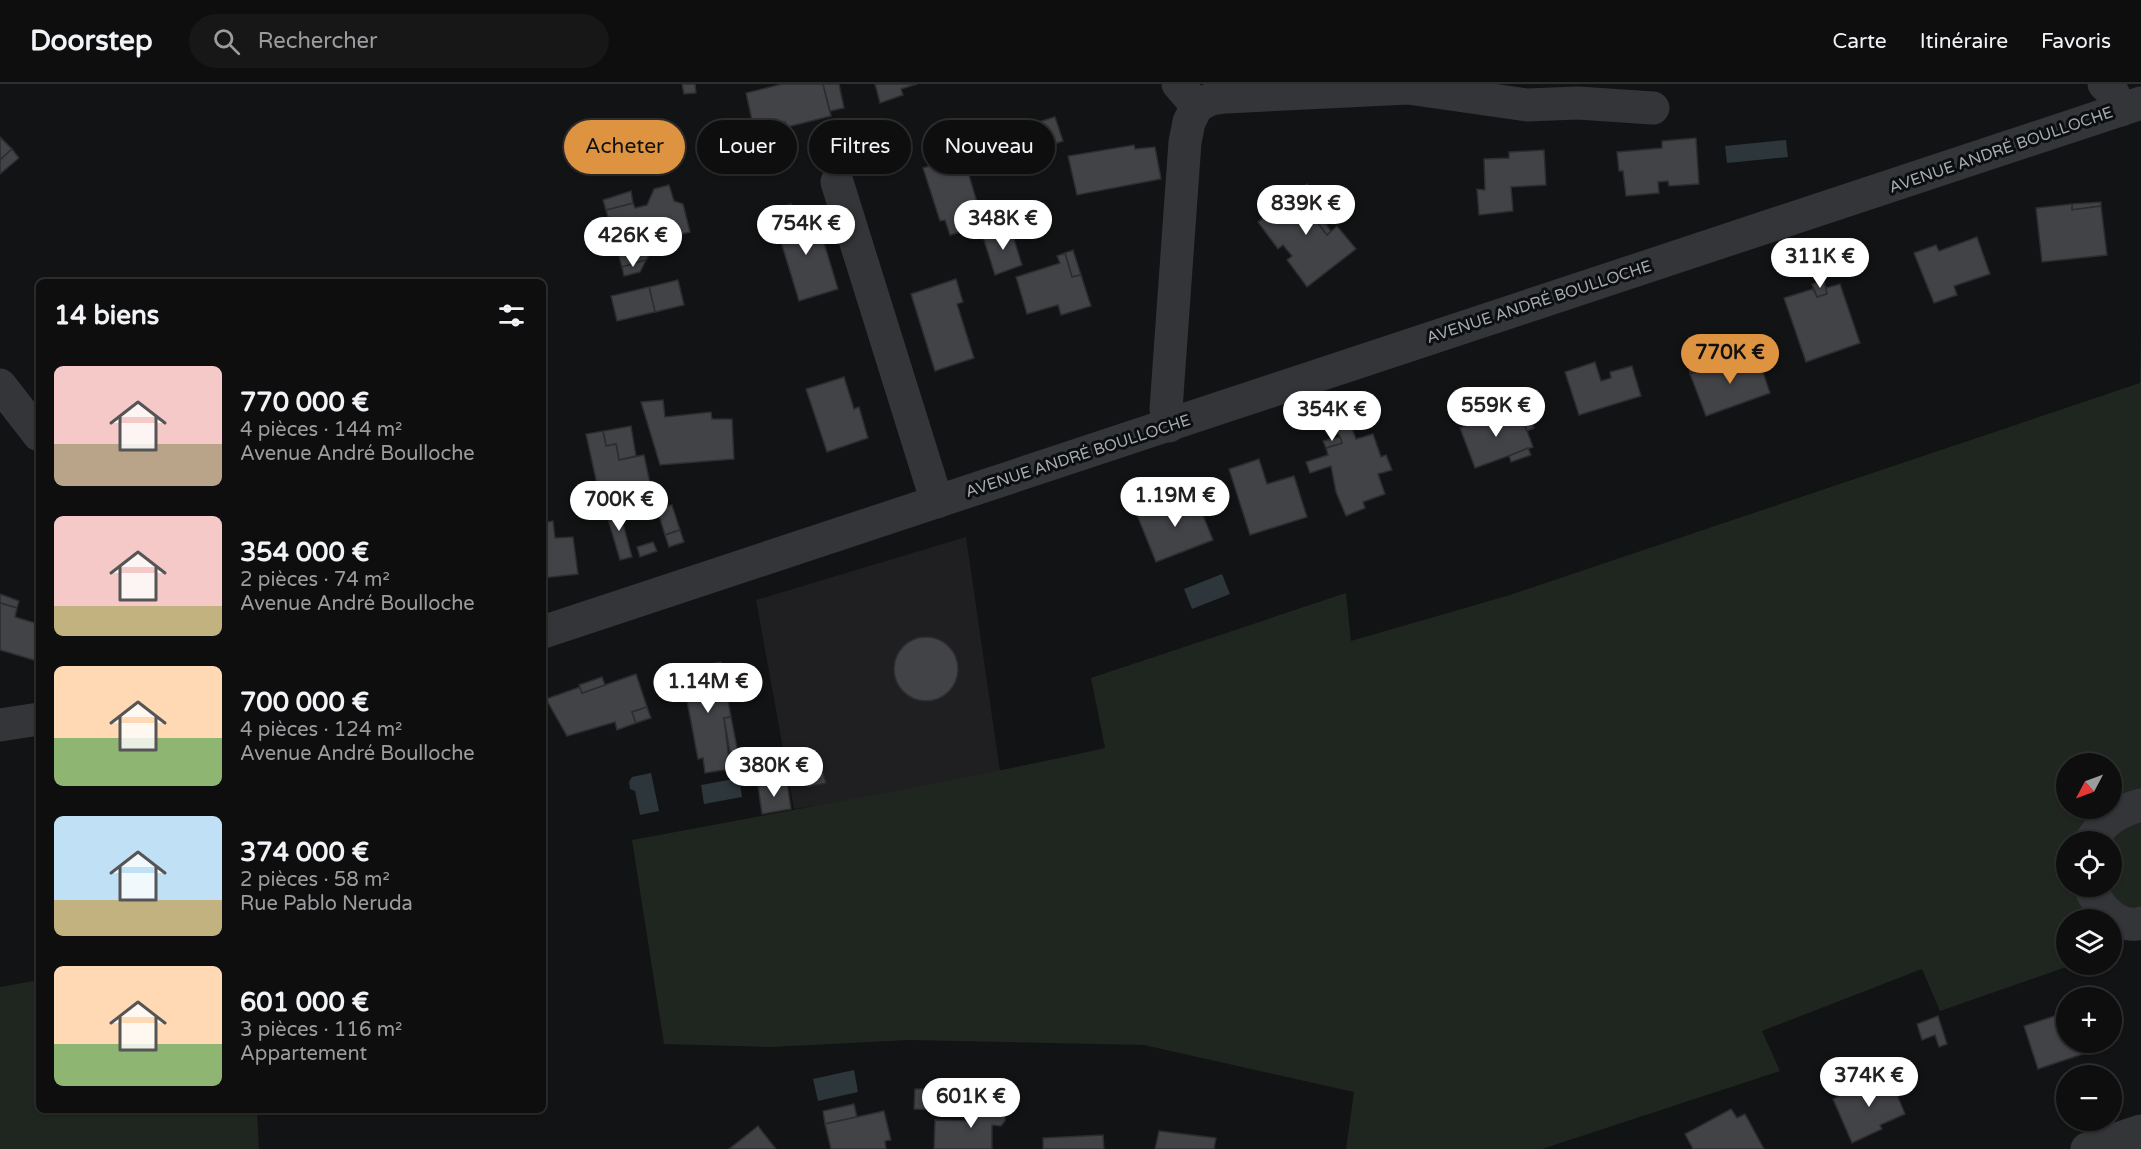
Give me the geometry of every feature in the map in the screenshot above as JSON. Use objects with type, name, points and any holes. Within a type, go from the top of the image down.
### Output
[{"type":"street","points":[[1168,426],[1166,410],[1185,142],[1190,122],[1188,95],[1211,99],[1408,86],[1527,105],[1578,103],[1653,108]]},
{"type":"street","name":"AVENUE ANDRÉ BOULLOCHE","points":[[546,631],[1168,426],[2122,99]]},
{"type":"street","points":[[837,182],[937,502]]},
{"type":"street","points":[[0,385],[36,431]]},
{"type":"street","points":[[0,725],[36,719]]},
{"type":"street","points":[[2098,831],[2106,821],[2118,813],[2141,805]]},
{"type":"street","points":[[2096,897],[2108,914],[2122,922],[2141,923]]},
{"type":"street","points":[[2087,1149],[2141,1131]]},
{"type":"shaded area","points":[[1786,140],[1788,157],[1727,163],[1725,146]]},
{"type":"shaded area","points":[[2141,333],[2141,792],[2122,800],[2122,753],[2056,753],[2056,819],[2097,819],[2085,831],[2056,831],[2056,897],[2084,897],[2089,909],[2056,909],[2056,971],[1940,1011],[1922,969],[1762,1031],[1780,1071],[1542,1149],[1346,1149],[1354,1092],[1144,1045],[909,1040],[772,1047],[664,1044],[632,840],[928,785],[1105,748],[1091,678],[1346,593],[1351,641],[1510,595],[2140,383]]},
{"type":"shaded area","points":[[966,537],[1000,771],[846,802],[794,809],[756,600]]},
{"type":"shaded area","points":[[1222,574],[1230,594],[1192,609],[1184,589]]},
{"type":"shaded area","points":[[651,773],[659,811],[640,815],[635,791],[630,789],[629,782],[632,777]]},
{"type":"shaded area","points":[[739,778],[742,797],[704,804],[701,785]]},
{"type":"shaded area","points":[[2141,815],[2141,909],[2125,910],[2111,897],[2122,897],[2122,831],[2118,831]]},
{"type":"shaded area","points":[[36,981],[36,1113],[257,1113],[259,1149],[0,1149],[0,987]]},
{"type":"shaded area","points":[[854,1070],[858,1092],[818,1101],[813,1079]]},
{"type":"building","points":[[682,84],[695,84],[696,93],[684,94]]},
{"type":"building","points":[[782,84],[823,84],[831,116],[797,124],[797,120],[752,120],[746,93]]},
{"type":"building","points":[[823,84],[839,84],[844,108],[830,111]]},
{"type":"building","points":[[875,84],[917,84],[901,89],[903,95],[880,103]]},
{"type":"building","points":[[1055,117],[1063,141],[1055,144],[1055,120],[1045,120]]},
{"type":"building","points":[[0,137],[12,149],[0,160]]},
{"type":"building","points":[[1696,138],[1699,184],[1669,186],[1668,181],[1658,182],[1659,193],[1626,196],[1623,171],[1619,171],[1617,152],[1662,148],[1662,141]]},
{"type":"building","points":[[1134,145],[1135,149],[1155,147],[1161,179],[1077,195],[1068,156]]},
{"type":"building","points":[[12,149],[19,158],[0,174],[0,160]]},
{"type":"building","points":[[1544,150],[1546,185],[1511,187],[1513,211],[1479,215],[1477,189],[1485,190],[1484,159],[1509,158],[1509,152]]},
{"type":"building","points":[[925,174],[969,174],[979,209],[973,211],[978,227],[950,235],[945,220],[940,221]]},
{"type":"building","points":[[1307,184],[1323,206],[1311,214],[1327,235],[1337,226],[1356,249],[1307,287],[1287,260],[1292,256],[1283,245],[1278,249],[1258,222]]},
{"type":"building","points":[[669,185],[674,201],[683,204],[690,232],[659,240],[646,260],[622,267],[615,242],[619,236],[615,218],[608,217],[606,210],[633,203],[635,208],[647,205],[654,189]]},
{"type":"building","points":[[631,191],[633,203],[606,210],[603,200]]},
{"type":"building","points":[[2101,202],[2101,206],[2072,210],[2072,204]]},
{"type":"building","points":[[791,204],[795,216],[780,221],[776,209]]},
{"type":"building","points":[[2072,204],[2072,210],[2101,206],[2107,255],[2042,262],[2036,208]]},
{"type":"building","points":[[814,210],[838,289],[799,301],[775,222]]},
{"type":"building","points":[[1316,210],[1331,231],[1327,235],[1311,214]]},
{"type":"building","points":[[1022,227],[1024,232],[1013,236],[1022,265],[995,275],[983,237]]},
{"type":"building","points":[[1977,237],[1990,274],[1954,286],[1957,295],[1934,303],[1914,253],[1936,245],[1939,251]]},
{"type":"building","points":[[1073,250],[1081,275],[1072,277],[1065,253]]},
{"type":"building","points":[[1065,253],[1072,277],[1081,275],[1091,306],[1061,315],[1058,305],[1027,314],[1016,277],[1060,263],[1057,256]]},
{"type":"building","points":[[646,260],[640,272],[624,276],[622,267]]},
{"type":"building","points":[[956,279],[963,302],[957,304],[974,358],[935,371],[911,294]]},
{"type":"building","points":[[678,280],[684,305],[655,312],[649,287]]},
{"type":"building","points":[[1824,281],[1827,294],[1817,297],[1812,284]]},
{"type":"building","points":[[1840,284],[1860,343],[1806,362],[1784,298],[1813,289],[1817,297],[1827,294],[1826,288]]},
{"type":"building","points":[[649,287],[655,312],[617,321],[611,296]]},
{"type":"building","points":[[1754,345],[1758,357],[1725,369],[1723,362],[1690,374],[1689,368]]},
{"type":"building","points":[[1758,357],[1770,393],[1706,416],[1690,374],[1723,362],[1725,369]]},
{"type":"building","points":[[1595,362],[1601,381],[1611,378],[1610,372],[1632,366],[1641,396],[1579,415],[1565,372]]},
{"type":"building","points":[[844,377],[854,409],[859,407],[868,438],[827,452],[806,389]]},
{"type":"building","points":[[663,400],[665,417],[711,412],[712,419],[732,419],[734,459],[660,465],[641,402]]},
{"type":"building","points":[[1518,407],[1533,447],[1475,468],[1460,428]]},
{"type":"building","points":[[1527,410],[1534,428],[1527,431],[1520,413]]},
{"type":"building","points":[[631,426],[636,456],[619,460],[616,444],[606,446],[603,431]]},
{"type":"building","points":[[1351,426],[1356,439],[1373,434],[1381,457],[1386,455],[1392,470],[1378,474],[1385,494],[1363,502],[1365,508],[1346,516],[1336,492],[1331,466],[1310,473],[1306,462],[1328,455],[1326,448],[1342,443],[1337,430]]},
{"type":"building","points":[[603,431],[606,446],[616,444],[619,460],[644,455],[651,488],[600,498],[586,434]]},
{"type":"building","points":[[1340,437],[1342,443],[1326,448],[1323,441]]},
{"type":"building","points":[[1528,448],[1531,455],[1511,462],[1509,456]]},
{"type":"building","points":[[1259,459],[1267,484],[1294,476],[1307,517],[1250,535],[1229,469]]},
{"type":"building","points":[[1194,493],[1213,540],[1156,562],[1137,515]]},
{"type":"building","points":[[618,505],[632,557],[620,560],[605,509]]},
{"type":"building","points":[[672,505],[680,530],[665,535],[657,509]]},
{"type":"building","points":[[553,521],[555,538],[573,537],[578,574],[546,578],[546,522]]},
{"type":"building","points":[[680,530],[684,542],[669,547],[665,535]]},
{"type":"building","points":[[653,542],[657,551],[640,557],[637,547]]},
{"type":"building","points":[[0,594],[19,601],[17,608],[0,603]]},
{"type":"building","points":[[0,603],[17,608],[15,617],[36,623],[36,661],[0,650]]},
{"type":"building","points":[[926,637],[938,639],[949,646],[956,657],[958,669],[956,681],[949,692],[938,699],[926,701],[914,699],[903,692],[896,681],[894,669],[896,657],[903,646],[914,639]]},
{"type":"building","points":[[721,662],[731,717],[724,718],[730,769],[705,773],[703,758],[698,759],[681,669]]},
{"type":"building","points":[[636,674],[647,707],[632,712],[636,723],[617,730],[615,722],[567,736],[546,699],[580,687],[582,693]]},
{"type":"building","points":[[602,677],[605,685],[582,693],[579,685]]},
{"type":"building","points":[[647,707],[651,718],[636,723],[632,712]]},
{"type":"building","points":[[731,717],[738,753],[730,753],[724,718]]},
{"type":"building","points":[[821,766],[826,783],[808,787],[804,770]]},
{"type":"building","points":[[787,782],[791,809],[762,814],[758,786]]},
{"type":"building","points":[[1938,1016],[1947,1044],[1939,1047],[1935,1035],[1922,1040],[1917,1024]]},
{"type":"building","points":[[2056,1016],[2056,1053],[2086,1053],[2038,1069],[2024,1026]]},
{"type":"building","points":[[1888,1073],[1905,1114],[1880,1125],[1882,1129],[1852,1143],[1833,1099]]},
{"type":"building","points":[[915,1089],[936,1089],[936,1110],[914,1109]]},
{"type":"building","points":[[977,1102],[1002,1103],[1006,1107],[1005,1121],[1001,1126],[992,1125],[992,1149],[934,1149],[935,1120],[973,1121],[973,1106]]},
{"type":"building","points":[[854,1104],[857,1117],[825,1124],[823,1111]]},
{"type":"building","points":[[1731,1109],[1737,1118],[1745,1114],[1764,1149],[1693,1149],[1685,1134]]},
{"type":"building","points":[[884,1111],[891,1140],[885,1141],[886,1149],[831,1149],[825,1124]]},
{"type":"building","points":[[758,1126],[776,1149],[729,1149]]},
{"type":"building","points":[[1159,1131],[1216,1138],[1214,1149],[1155,1149]]},
{"type":"building","points":[[1103,1135],[1104,1149],[1043,1149],[1043,1138]]}]
